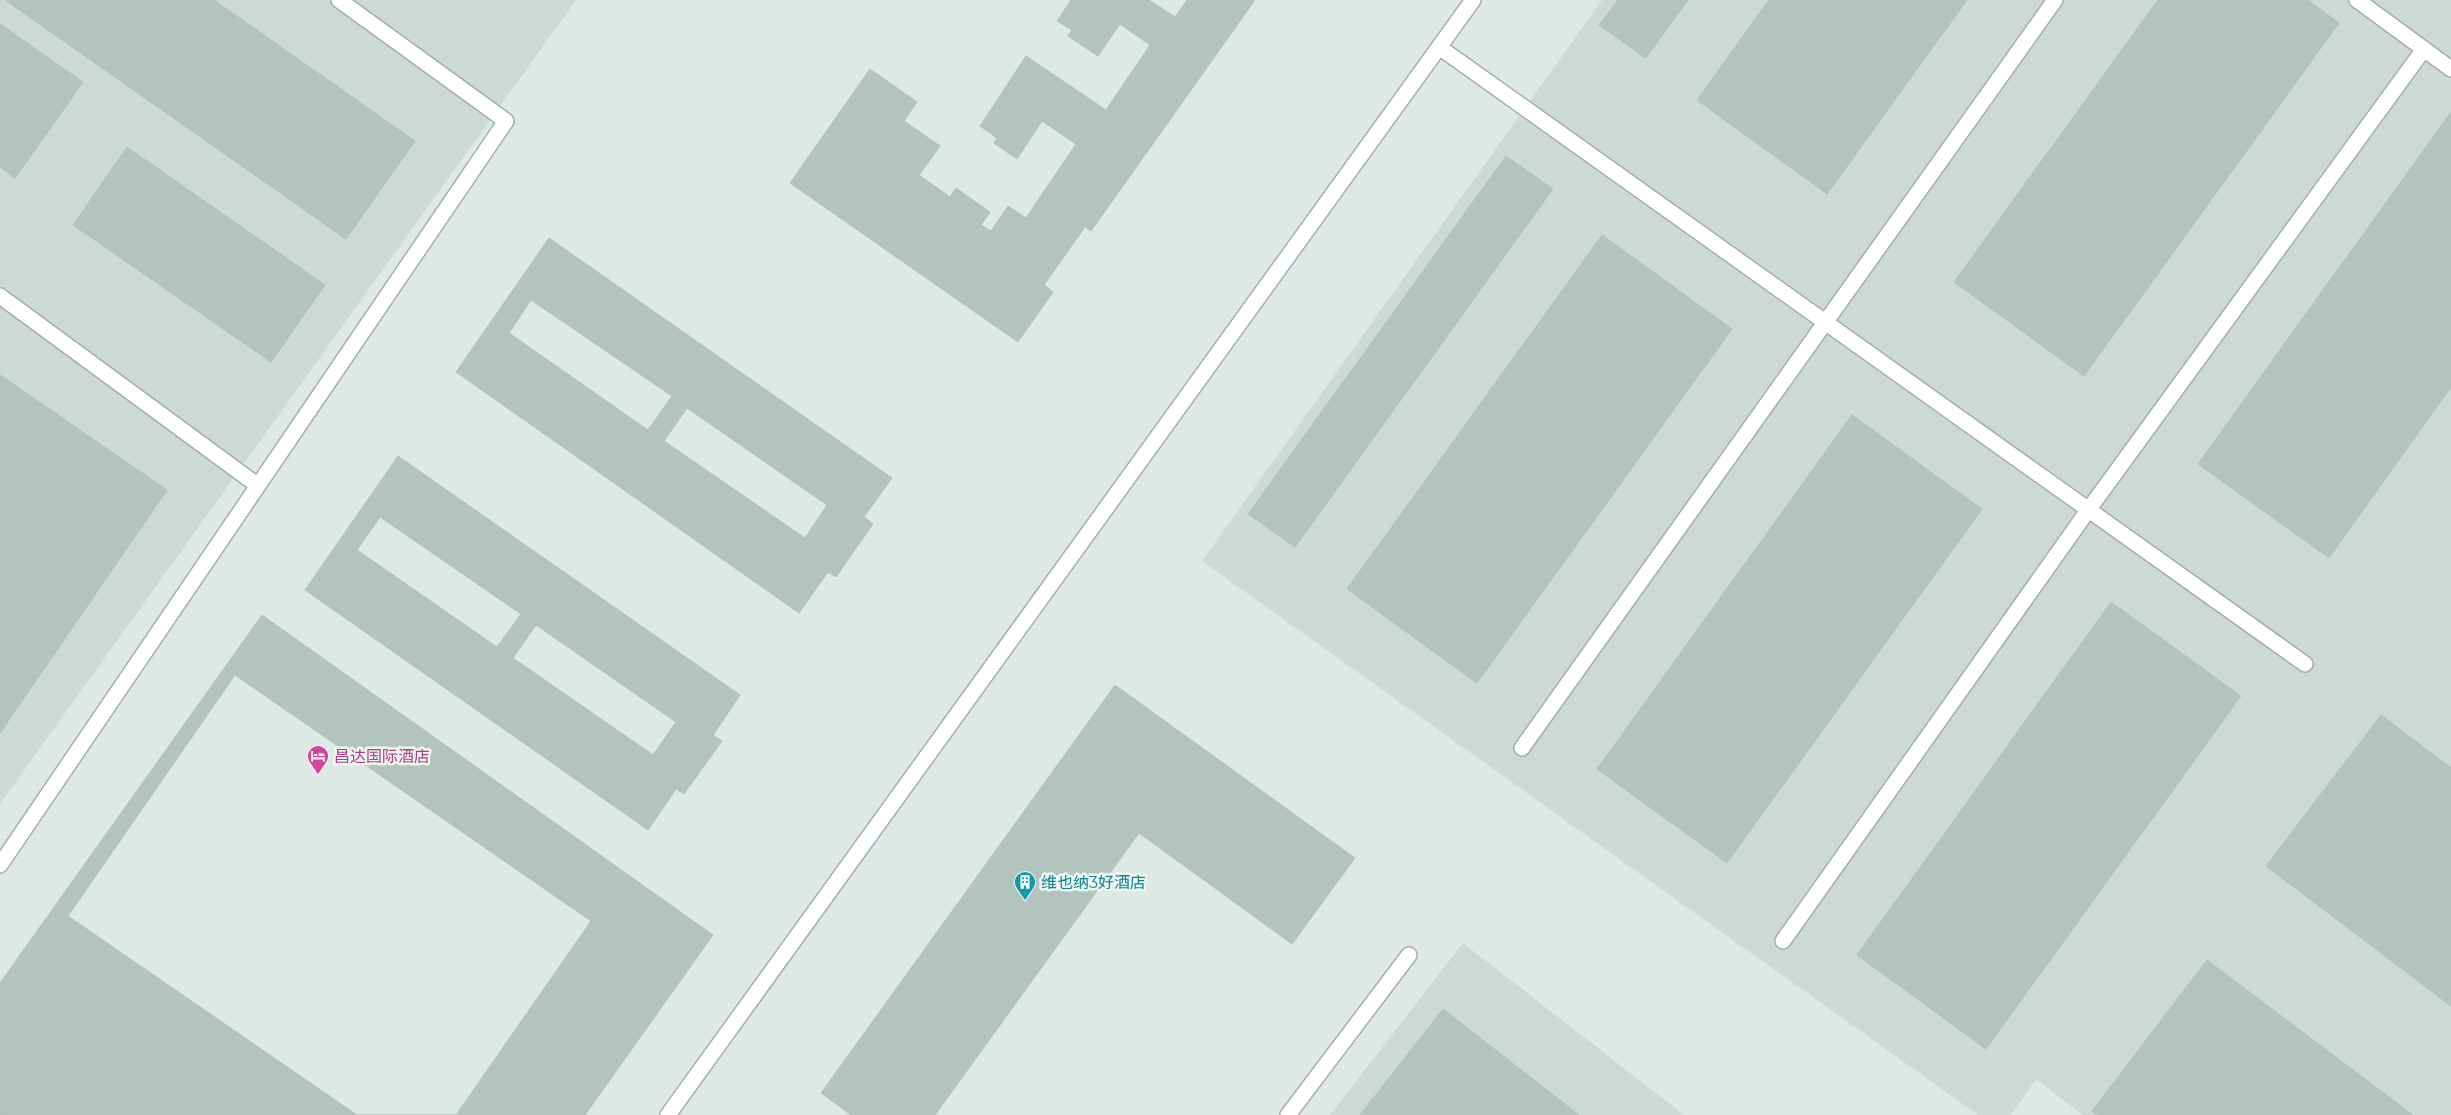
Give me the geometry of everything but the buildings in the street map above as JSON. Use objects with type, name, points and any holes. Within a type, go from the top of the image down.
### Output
[{"type":"street","points":[[1,863],[506,122],[339,0]]},
{"type":"street","points":[[668,1115],[1473,0]]},
{"type":"street","points":[[1522,748],[2055,0]]},
{"type":"street","points":[[2357,0],[2451,69]]},
{"type":"street","points":[[1440,47],[2305,664]]},
{"type":"street","points":[[1783,941],[2089,509],[2424,49]]},
{"type":"street","points":[[0,296],[257,485]]},
{"type":"street","points":[[1288,1115],[1409,955]]},
{"type":"shaded area","points":[[0,0],[576,0],[0,804]]},
{"type":"shaded area","points":[[1602,0],[2451,0],[2451,1115],[2083,1115],[2036,1079],[2011,1115],[1978,1115],[1202,561]]},
{"type":"shaded area","points":[[1463,943],[1684,1115],[1330,1115]]},
{"type":"place","name":"昌达国际酒店","points":[[318,775]]},
{"type":"place","name":"维也纳3好酒店","points":[[1025,901]]}]
